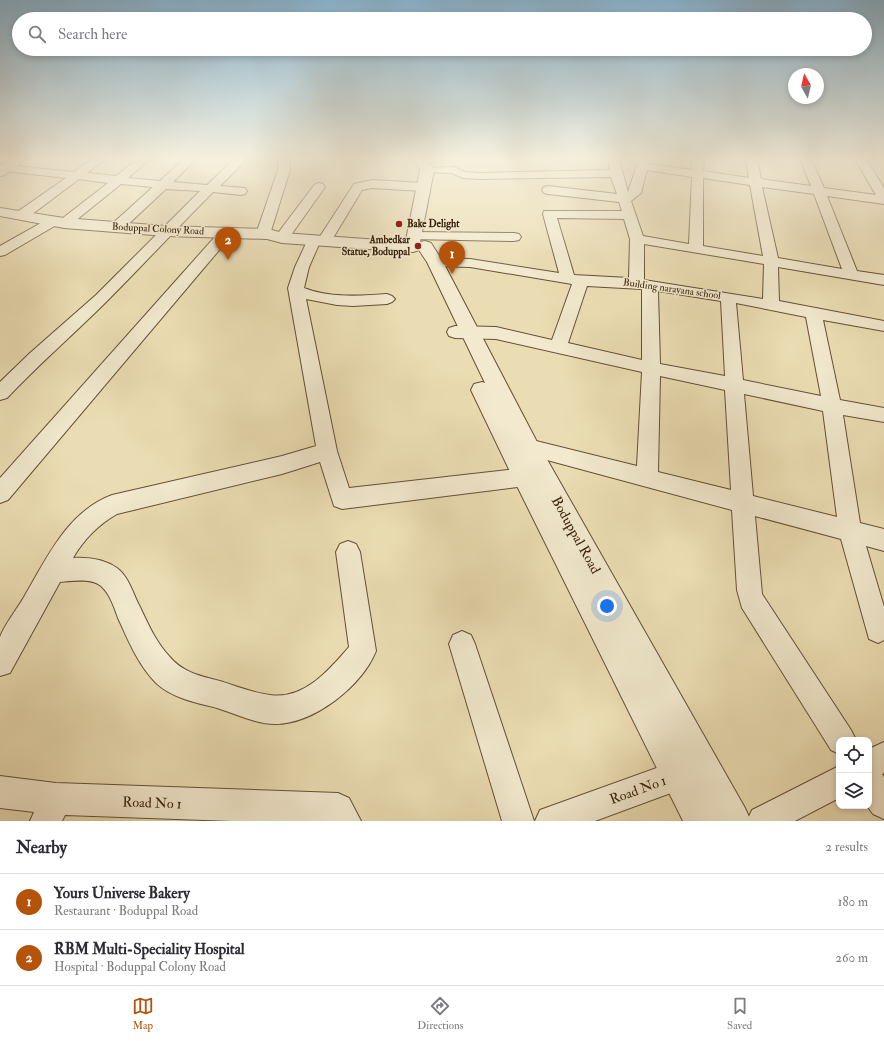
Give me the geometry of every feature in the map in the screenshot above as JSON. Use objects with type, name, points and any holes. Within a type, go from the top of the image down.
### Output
[{"type":"street","points":[[22,215],[46,197]]},
{"type":"street","points":[[0,252],[58,223],[95,197]]},
{"type":"street","points":[[117,227],[150,197]]},
{"type":"street","points":[[0,393],[36,357],[101,298],[166,230],[201,197]]},
{"type":"street","points":[[276,197],[265,234],[286,232],[322,238]]},
{"type":"street","points":[[286,232],[311,197]]},
{"type":"street","points":[[351,197],[302,267],[296,288],[306,334],[327,451],[342,499],[525,477]]},
{"type":"street","points":[[422,197],[419,246],[514,237]]},
{"type":"street","points":[[611,197],[625,199],[628,197]]},
{"type":"street","points":[[696,249],[697,197]]},
{"type":"street","points":[[760,197],[772,260],[771,305]]},
{"type":"street","points":[[822,197],[851,274]]},
{"type":"street","points":[[872,197],[884,199]]},
{"type":"street","points":[[625,199],[637,239],[652,368],[647,477]]},
{"type":"street","name":"Boduppal Colony Road","points":[[2,213],[22,215],[58,223],[166,230],[265,234],[282,238],[322,238],[419,246]]},
{"type":"street","points":[[558,348],[574,280],[549,214],[630,214]]},
{"type":"street","points":[[0,493],[226,233]]},
{"type":"street","points":[[637,239],[772,260],[884,280]]},
{"type":"street","name":"Building narayana school","points":[[419,246],[470,263],[574,280],[643,284],[728,297],[884,326]]},
{"type":"street","name":"Boduppal Road","points":[[419,246],[423,264],[528,447],[692,770],[703,821]]},
{"type":"street","points":[[296,292],[337,300],[353,301],[387,298]]},
{"type":"street","points":[[728,297],[744,503],[749,590],[751,599],[839,737]]},
{"type":"street","points":[[813,312],[832,406],[850,531],[878,630]]},
{"type":"street","points":[[462,331],[496,333],[652,368],[832,406],[884,415]]},
{"type":"street","name":"Boduppal Road","points":[[462,331],[525,477],[692,770],[732,821]]},
{"type":"street","points":[[528,447],[884,540]]},
{"type":"street","points":[[0,663],[77,532],[90,519],[112,505],[282,465],[327,451]]},
{"type":"street","points":[[53,571],[94,571],[108,576],[117,584],[135,626],[148,650],[166,673],[185,685],[274,710],[292,708],[318,696],[344,675],[363,651],[348,552]]},
{"type":"street","points":[[462,644],[518,821]]},
{"type":"street","points":[[872,762],[884,756]]},
{"type":"street","name":"Road No 1","points":[[551,821],[692,770]]},
{"type":"street","points":[[763,821],[836,783]]},
{"type":"street","points":[[872,786],[884,803]]},
{"type":"street","name":"Road No 1","points":[[0,792],[51,810],[219,813],[338,809],[345,821]]},
{"type":"place","name":"Bake Delight","points":[[399,224]]},
{"type":"place","name":"Ambedkar Statue, Boduppal","points":[[418,246]]},
{"type":"place","name":"RBM Multi-Speciality Hospital","points":[[228,260]]},
{"type":"place","name":"Yours Universe Bakery","points":[[452,274]]}]
